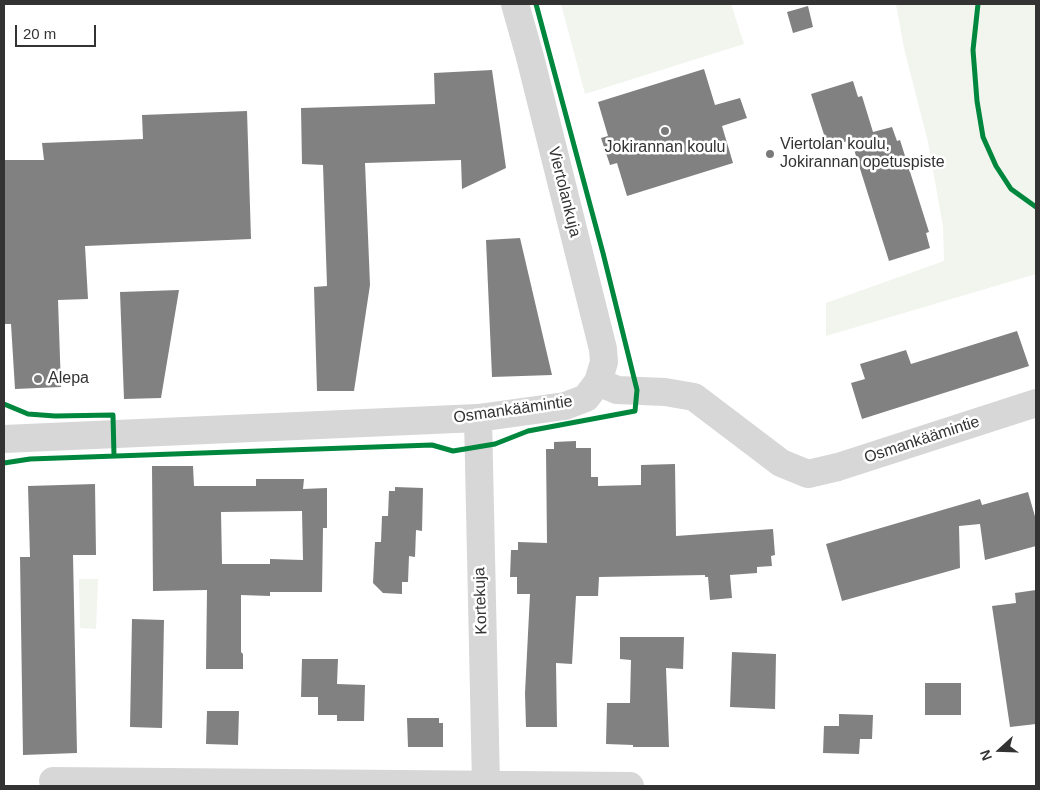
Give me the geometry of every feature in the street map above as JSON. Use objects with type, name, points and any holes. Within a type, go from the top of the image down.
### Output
[{"type":"street","name":"Viertolankuja","points":[[515,4],[530,57],[602,349],[604,362],[598,382]]},
{"type":"street","name":"Osmankäämintie","points":[[4,438],[478,418],[565,406],[586,398],[598,382],[617,390],[665,392],[694,397],[781,463],[808,474],[838,467],[1036,403]]},
{"type":"street","name":"Kortekuja","points":[[478,418],[477,447],[486,784]]},
{"type":"street","points":[[53,781],[630,786]]},
{"type":"shaded area","points":[[561,4],[731,4],[744,44],[585,94]]},
{"type":"shaded area","points":[[896,4],[1036,4],[1036,274],[826,336],[826,303],[944,261],[943,227],[928,142],[904,48]]},
{"type":"shaded area","points":[[79,579],[98,579],[96,629],[80,628]]},
{"type":"building","points":[[808,6],[813,27],[793,33],[787,12]]},
{"type":"building","name":"Jokirannan koulu","points":[[704,69],[715,105],[740,98],[747,118],[722,126],[733,163],[627,196],[617,163],[610,165],[601,138],[608,136],[598,102]]},
{"type":"building","points":[[492,70],[506,168],[462,189],[461,160],[365,163],[370,285],[354,391],[317,391],[314,287],[327,286],[323,165],[302,164],[301,108],[435,104],[434,73]]},
{"type":"building","points":[[853,81],[858,97],[862,96],[873,132],[892,127],[897,141],[900,140],[929,232],[926,233],[930,248],[889,261],[851,140],[828,147],[811,94]]},
{"type":"building","points":[[247,111],[251,239],[85,246],[88,299],[58,300],[61,387],[15,389],[11,324],[5,324],[4,160],[44,160],[42,143],[143,139],[142,115]]},
{"type":"building","points":[[520,238],[552,375],[492,377],[486,240]]},
{"type":"building","points":[[179,290],[161,398],[124,399],[120,292]]},
{"type":"building","points":[[1017,331],[1029,366],[862,419],[851,383],[865,379],[860,364],[906,350],[911,364]]},
{"type":"building","points":[[576,441],[576,448],[591,448],[591,477],[598,477],[598,486],[641,485],[641,465],[675,464],[676,536],[773,529],[775,555],[771,556],[772,566],[757,567],[757,573],[730,575],[732,598],[710,600],[708,577],[705,577],[705,575],[599,577],[598,596],[576,596],[572,664],[556,663],[557,727],[526,727],[525,693],[530,594],[517,594],[517,577],[510,577],[511,550],[518,550],[518,542],[547,543],[546,449],[554,449],[554,442]]},
{"type":"building","points":[[152,466],[193,466],[194,486],[256,486],[256,479],[304,479],[303,489],[327,488],[327,528],[323,528],[322,592],[270,592],[270,596],[241,595],[241,652],[243,654],[243,669],[206,669],[207,590],[153,591]],"holes":[[[302,511],[303,560],[270,559],[270,564],[222,564],[221,512]]]},
{"type":"building","points":[[95,484],[96,555],[73,555],[77,753],[23,755],[20,557],[30,557],[28,486]]},
{"type":"building","points":[[395,487],[423,488],[422,531],[416,530],[415,557],[409,556],[408,582],[402,582],[402,594],[383,593],[373,583],[375,542],[381,542],[382,516],[388,516],[389,491],[395,491]]},
{"type":"building","points":[[1028,492],[1036,520],[1036,546],[985,560],[980,524],[959,526],[960,568],[842,601],[826,544],[980,499],[982,505]]},
{"type":"building","points":[[1036,590],[1036,724],[1010,727],[992,606],[1016,603],[1015,593]]},
{"type":"building","points":[[132,619],[164,620],[162,728],[130,727]]},
{"type":"building","points":[[620,637],[684,637],[683,669],[666,668],[669,747],[633,747],[633,745],[606,744],[607,703],[630,703],[631,660],[620,659]]},
{"type":"building","points":[[732,652],[776,654],[775,709],[730,707]]},
{"type":"building","points":[[302,659],[338,659],[337,684],[365,685],[364,721],[337,721],[337,715],[318,715],[318,697],[301,697]]},
{"type":"building","points":[[925,683],[961,683],[961,715],[925,715]]},
{"type":"building","points":[[207,711],[239,711],[238,745],[206,744]]},
{"type":"building","points":[[839,714],[873,715],[872,739],[860,739],[859,754],[823,753],[824,726],[839,726]]},
{"type":"building","points":[[407,718],[439,718],[439,723],[443,723],[443,747],[408,747]]},
{"type":"cycle path","points":[[4,463],[30,459],[432,445],[453,451],[495,444],[528,431],[635,411],[637,390],[603,253],[536,4]]},
{"type":"cycle path","points":[[978,4],[973,50],[977,101],[983,137],[996,166],[1011,189],[1036,207]]},
{"type":"cycle path","points":[[4,404],[28,414],[55,416],[113,415],[114,456]]},
{"type":"place","name":"Jokirannan koulu","points":[[665,131]]},
{"type":"place","name":"Viertolan koulu, Jokirannan opetuspiste","points":[[770,154]]},
{"type":"place","name":"Alepa","points":[[38,379]]}]
